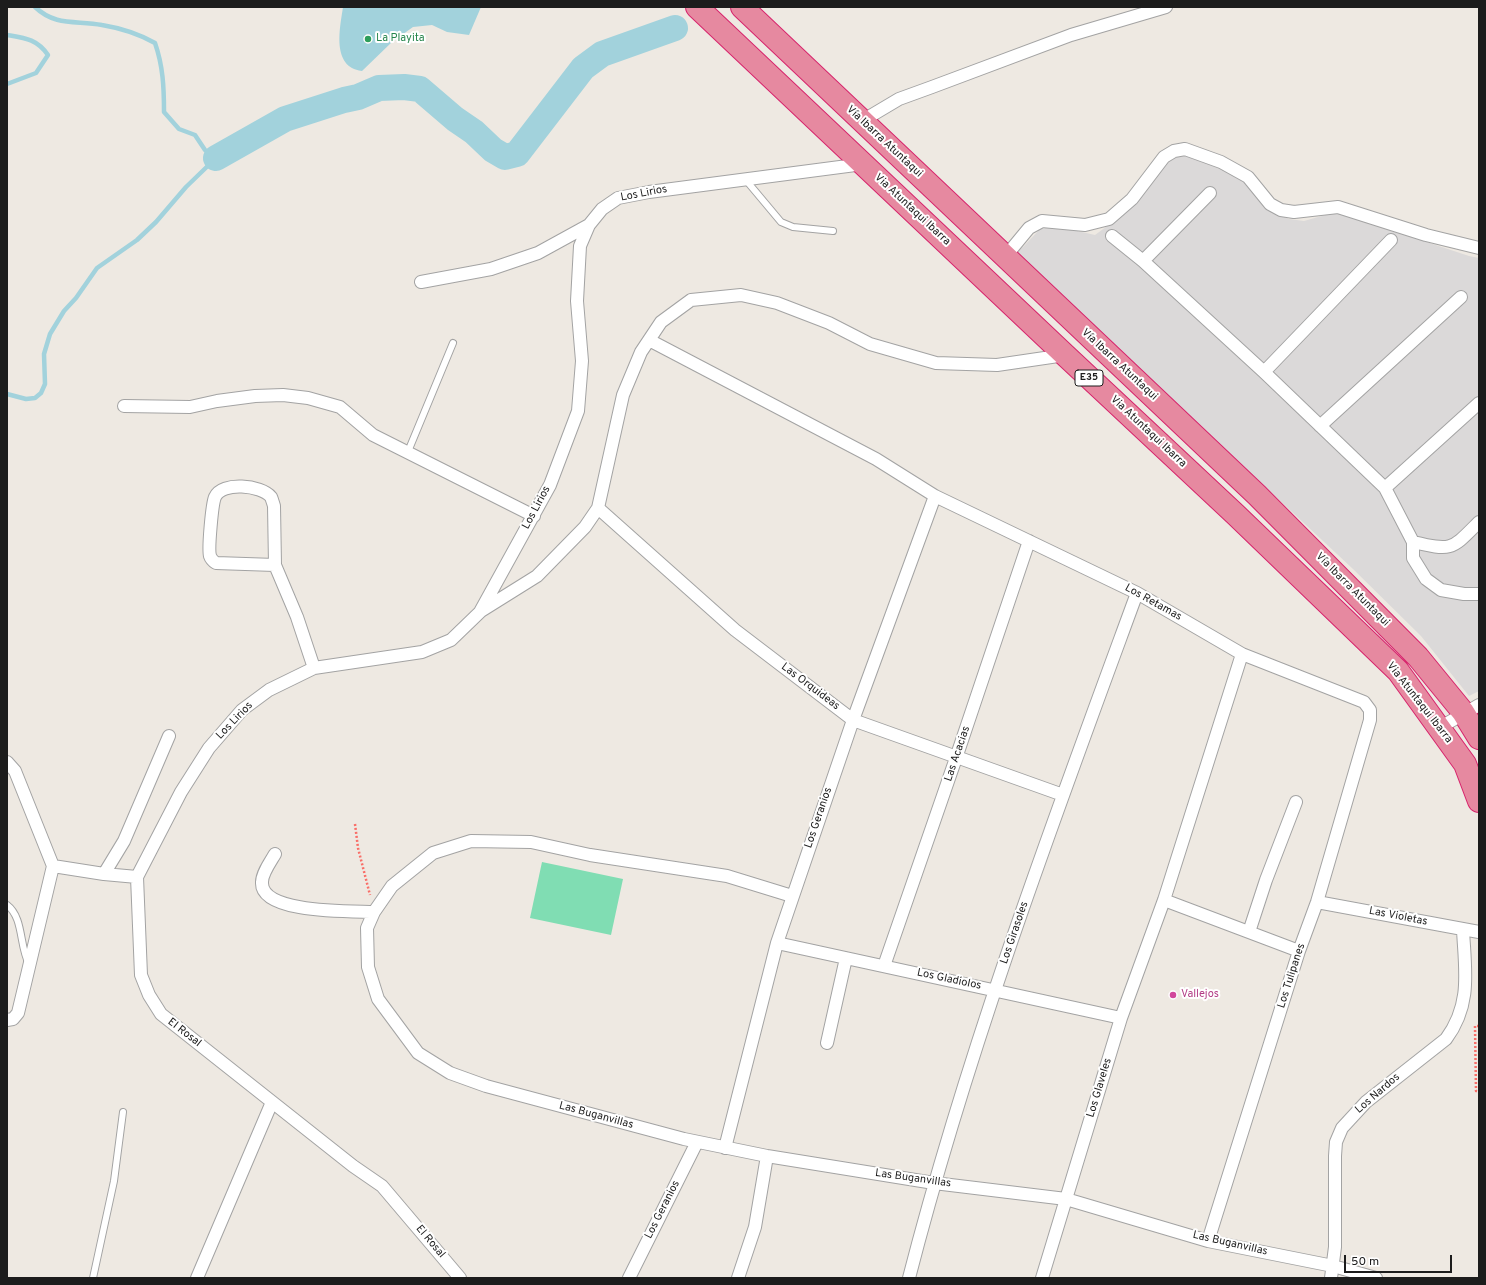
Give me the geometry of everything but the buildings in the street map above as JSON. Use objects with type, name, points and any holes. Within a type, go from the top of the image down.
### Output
[{"type":"highway","name":"Via Atuntaqui Ibarra","points":[[697,7],[1065,355],[1236,514],[1398,671],[1465,764],[1479,801]]},
{"type":"highway","name":"Vía Ibarra Atuntaqui","points":[[742,7],[1257,495],[1418,657],[1471,708],[1479,738]]},
{"type":"street","points":[[862,121],[899,99],[1071,35],[1166,7]]},
{"type":"street","points":[[1005,257],[1029,228],[1042,221],[1084,225],[1109,219],[1132,198],[1164,157],[1174,151],[1185,150],[1221,162],[1248,178],[1270,204],[1281,210],[1294,212],[1338,207],[1426,235],[1479,248]]},
{"type":"street","name":"Los Lirios","points":[[137,877],[181,792],[209,748],[242,710],[269,690],[314,668],[422,652],[451,640],[480,612],[550,485],[578,411],[582,361],[577,301],[580,246],[589,225],[602,209],[618,198],[649,192],[863,164]]},
{"type":"street","points":[[1143,261],[1210,193]]},
{"type":"street","points":[[421,282],[491,269],[538,252],[589,225]]},
{"type":"street","points":[[1112,236],[1143,261],[1264,372],[1384,488],[1413,542],[1413,558],[1426,579],[1441,590],[1464,594],[1479,594]]},
{"type":"street","points":[[1264,372],[1390,240]]},
{"type":"street","points":[[480,612],[537,576],[585,527],[598,508],[623,395],[641,352],[661,322],[691,300],[741,295],[777,303],[829,323],[870,344],[936,363],[997,364],[1065,355]]},
{"type":"street","points":[[1320,426],[1461,297]]},
{"type":"street","name":"Los Retamas","points":[[649,340],[876,459],[935,496],[1137,593],[1242,654],[1364,702],[1370,710]]},
{"type":"street","points":[[124,406],[190,407],[217,401],[255,396],[283,395],[308,398],[340,407],[373,435],[407,454],[534,516]]},
{"type":"street","points":[[1384,488],[1479,403]]},
{"type":"street","points":[[275,565],[216,563],[212,560],[210,554],[210,534],[214,497],[221,490],[233,487],[247,487],[260,490],[271,497],[274,506],[275,565],[297,617],[314,668]]},
{"type":"street","name":"Los Geranios","points":[[725,1148],[777,943],[792,896],[853,720],[935,496]]},
{"type":"street","name":"Las Orquideas","points":[[598,508],[735,630],[853,720],[1063,795]]},
{"type":"street","points":[[1413,542],[1442,549],[1457,544],[1479,522]]},
{"type":"street","name":"Las Acacias","points":[[884,966],[1029,541]]},
{"type":"street","name":"Los Girasoles","points":[[910,1278],[934,1183],[996,990],[1063,795],[1137,593]]},
{"type":"street","name":"Los Glaveles","points":[[1042,1278],[1121,1018],[1164,900],[1242,654]]},
{"type":"street","points":[[1439,728],[1471,708]]},
{"type":"street","name":"Los Tulipanes","points":[[1208,1241],[1299,951],[1317,902],[1370,720],[1370,710]]},
{"type":"street","points":[[104,874],[124,841],[169,736]]},
{"type":"street","points":[[7,762],[15,770],[53,866],[18,1013],[13,1019],[7,1020]]},
{"type":"street","points":[[1249,932],[1266,880],[1296,802]]},
{"type":"street","name":"Las Buganvillas","points":[[792,896],[728,876],[590,854],[531,842],[471,841],[433,852],[392,886],[374,912],[367,928],[368,967],[378,1000],[418,1053],[450,1073],[486,1086],[697,1142],[725,1148],[934,1183],[1066,1199],[1208,1241],[1333,1266],[1376,1278]]},
{"type":"street","points":[[275,854],[262,881],[263,889],[268,896],[289,906],[374,912]]},
{"type":"street","points":[[53,866],[104,874],[137,877]]},
{"type":"street","name":"El Rosal","points":[[137,877],[141,975],[149,995],[161,1014],[353,1166],[382,1186],[460,1278]]},
{"type":"street","points":[[1164,900],[1299,951]]},
{"type":"street","name":"Las Violetas","points":[[1317,902],[1479,932]]},
{"type":"street","name":"Los Nardos","points":[[1331,1278],[1335,1247],[1335,1156],[1339,1135],[1342,1128],[1366,1102],[1446,1039],[1454,1028],[1462,1012],[1466,990],[1463,930]]},
{"type":"street","name":"Los Gladiolos","points":[[777,943],[1121,1018]]},
{"type":"street","points":[[827,1043],[846,958]]},
{"type":"street","points":[[197,1278],[272,1102]]},
{"type":"street","name":"Los Geranios","points":[[629,1278],[697,1142]]},
{"type":"street","points":[[738,1278],[755,1226],[767,1156]]},
{"type":"lane","points":[[745,179],[781,222],[794,227],[834,231]]},
{"type":"lane","points":[[407,454],[453,343]]},
{"type":"lane","points":[[7,905],[18,924],[25,957],[30,965]]},
{"type":"lane","points":[[93,1278],[114,1181],[123,1112]]},
{"type":"path","points":[[355,824],[358,848],[374,912]]},
{"type":"path","points":[[1479,1026],[1475,1026],[1476,1091],[1479,1091]]},
{"type":"shaded area","points":[[1184,155],[1218,167],[1244,181],[1275,212],[1289,219],[1304,221],[1336,212],[1479,258],[1479,691],[1469,696],[1421,636],[1353,569],[1015,253],[1040,229],[1056,226],[1095,235],[1114,221],[1170,157]]},
{"type":"green space","points":[[542,862],[623,879],[611,935],[530,918]]},
{"type":"water","name":"La Playita","points":[[343,7],[481,7],[469,35],[447,32],[432,25],[413,27],[392,42],[362,71],[352,68],[342,55],[340,45],[340,25]]},
{"type":"waterway","points":[[7,394],[26,399],[35,398],[41,393],[45,384],[44,354],[50,334],[64,311],[76,298],[97,268],[137,240],[156,222],[186,187],[216,158],[205,150],[195,135],[179,129],[164,112],[164,94],[160,60],[155,43],[136,34],[116,28],[67,22],[51,18],[35,7]]},
{"type":"waterway","points":[[216,158],[285,119],[358,97],[379,88],[404,87],[420,89],[455,119],[474,132],[493,150],[505,157],[517,154],[583,68],[602,54],[675,28]]},
{"type":"waterway","points":[[7,35],[25,38],[35,42],[48,55],[36,73],[7,84]]},
{"type":"place","name":"La Playita","points":[[368,39]]},
{"type":"place","name":"Vallejos","points":[[1173,995]]}]
